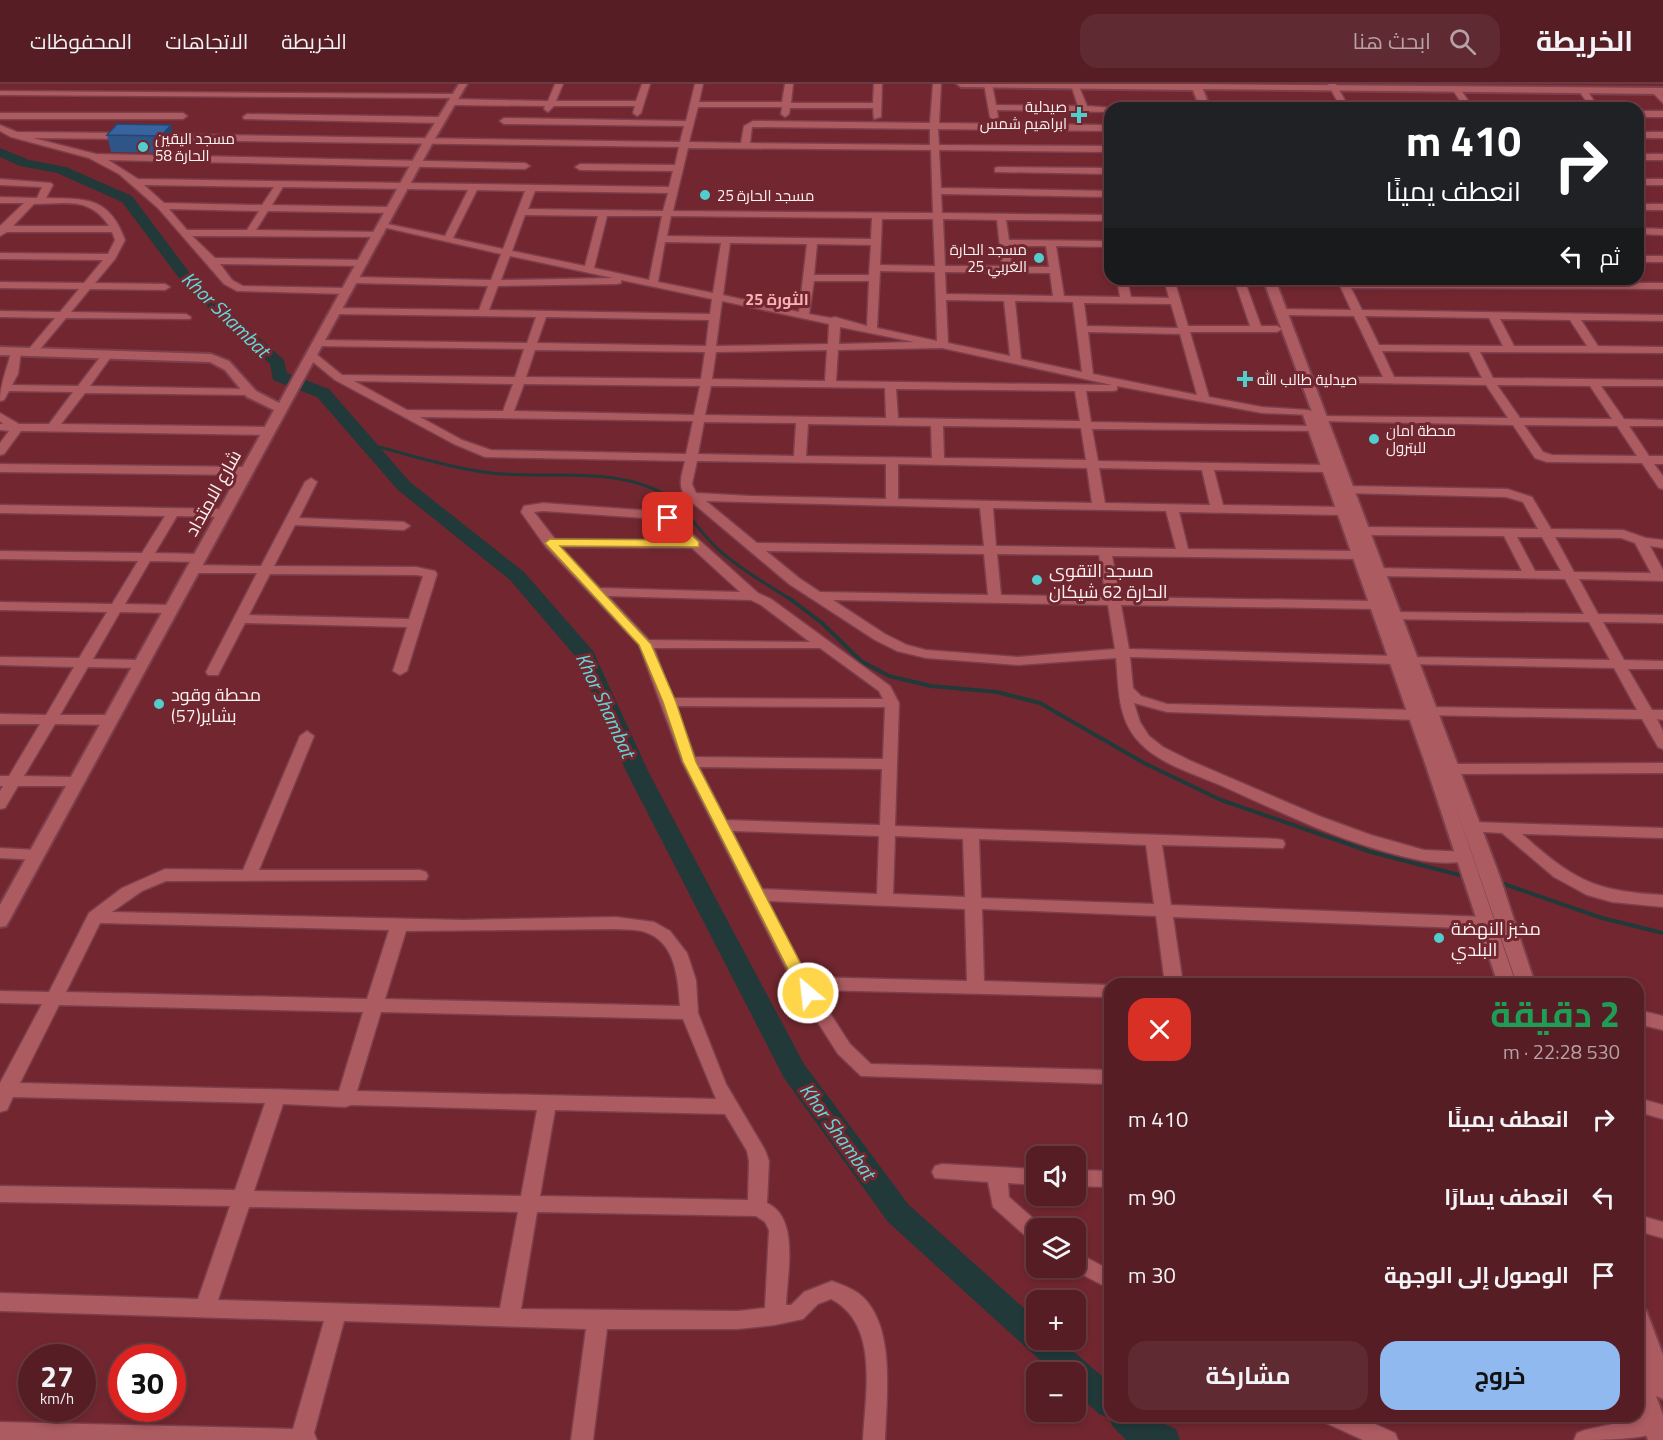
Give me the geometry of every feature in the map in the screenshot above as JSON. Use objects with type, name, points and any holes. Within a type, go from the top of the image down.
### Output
[{"type":"main road","name":"شارع الامتداد","points":[[0,921],[363,263],[452,94],[462,84]]},
{"type":"main road","points":[[961,84],[1456,89],[1516,87],[1583,91],[1659,91]]},
{"type":"main road","points":[[1192,87],[1194,102]]},
{"type":"main road","points":[[1192,87],[1201,102]]},
{"type":"main road","points":[[1260,285],[1308,413],[1318,424],[1348,490],[1394,616],[1403,661]]},
{"type":"main road","points":[[1271,285],[1307,380],[1326,468],[1375,605],[1403,661],[1422,713],[1470,873],[1505,978]]},
{"type":"main road","points":[[0,351],[211,358],[234,369],[249,392],[284,406]]},
{"type":"main road","points":[[1422,713],[1449,769],[1472,827],[1524,978]]},
{"type":"main road","points":[[1644,1334],[1663,1388]]},
{"type":"main road","points":[[1644,1396],[1657,1432]]},
{"type":"street","points":[[70,136],[120,84]]},
{"type":"street","points":[[542,122],[559,84]]},
{"type":"street","points":[[634,123],[646,84]]},
{"type":"street","points":[[653,283],[661,239],[669,214],[699,84]]},
{"type":"street","points":[[784,124],[789,84]]},
{"type":"street","points":[[876,126],[878,84]]},
{"type":"street","points":[[937,84],[934,148],[943,345]]},
{"type":"street","points":[[988,84],[996,127]]},
{"type":"street","points":[[1075,85],[1083,108]]},
{"type":"street","points":[[1333,86],[1342,102]]},
{"type":"street","points":[[1456,89],[1465,102]]},
{"type":"street","points":[[1583,91],[1591,102]]},
{"type":"street","points":[[1659,91],[1663,100]]},
{"type":"street","points":[[0,93],[452,94],[513,102],[640,104]]},
{"type":"street","points":[[145,136],[174,127],[202,93]]},
{"type":"street","points":[[260,102],[266,94]]},
{"type":"street","points":[[499,132],[513,102]]},
{"type":"street","points":[[694,104],[877,106]]},
{"type":"street","points":[[992,106],[1104,109]]},
{"type":"street","points":[[1026,107],[1036,148]]},
{"type":"street","points":[[0,116],[97,108],[174,127],[185,137]]},
{"type":"street","points":[[1644,114],[1663,114]]},
{"type":"street","points":[[165,160],[185,137],[242,124],[440,120]]},
{"type":"street","points":[[242,124],[280,139],[428,142],[499,132],[542,122],[690,124]]},
{"type":"street","points":[[572,189],[597,123]]},
{"type":"street","points":[[745,145],[750,125],[1104,128]]},
{"type":"street","points":[[837,147],[839,125]]},
{"type":"street","points":[[0,128],[14,135],[98,158],[165,160],[217,172],[256,173],[280,184],[674,190]]},
{"type":"street","points":[[499,132],[530,154]]},
{"type":"street","points":[[14,135],[134,136]]},
{"type":"street","points":[[1644,135],[1663,135]]},
{"type":"street","points":[[98,158],[123,136]]},
{"type":"street","points":[[256,173],[280,139]]},
{"type":"street","points":[[584,156],[685,145],[1104,149]]},
{"type":"street","points":[[995,148],[1001,192]]},
{"type":"street","points":[[1092,149],[1104,189]]},
{"type":"street","points":[[514,188],[530,154]]},
{"type":"street","points":[[138,182],[217,172],[256,173],[415,165],[530,154],[584,156],[679,168]]},
{"type":"street","points":[[1644,156],[1663,157]]},
{"type":"street","points":[[98,158],[138,182],[213,261],[228,282],[241,289],[347,291]]},
{"type":"street","points":[[998,170],[1104,171]]},
{"type":"street","points":[[0,182],[48,184],[36,201],[2,231]]},
{"type":"street","points":[[1644,182],[1663,183]]},
{"type":"street","points":[[250,233],[280,184]]},
{"type":"street","points":[[448,239],[473,188]]},
{"type":"street","points":[[483,313],[531,188]]},
{"type":"street","points":[[937,191],[1001,192],[1044,205],[1104,217]]},
{"type":"street","points":[[661,239],[726,240],[774,227],[877,215],[1001,216],[1044,205],[1104,194]]},
{"type":"street","points":[[0,200],[89,202],[97,206],[115,229],[119,245],[32,352]]},
{"type":"street","points":[[163,206],[391,210]]},
{"type":"street","points":[[1644,207],[1663,207]]},
{"type":"street","points":[[523,212],[669,214],[774,227],[812,241],[875,242]]},
{"type":"street","points":[[589,269],[603,213]]},
{"type":"street","points":[[872,329],[877,215]]},
{"type":"street","points":[[1001,216],[1007,270]]},
{"type":"street","points":[[2,231],[115,229]]},
{"type":"street","points":[[184,233],[381,230],[448,239],[835,320],[1148,389],[1262,410],[1308,413]]},
{"type":"street","points":[[1644,231],[1663,232]]},
{"type":"street","points":[[726,240],[712,349],[686,484],[687,491],[794,581],[902,648],[926,654],[1018,661],[1124,653],[1620,666],[1663,665]]},
{"type":"street","points":[[804,314],[812,241]]},
{"type":"street","points":[[1004,243],[1104,244]]},
{"type":"street","points":[[1051,244],[1059,299]]},
{"type":"street","points":[[0,256],[111,257]]},
{"type":"street","points":[[1644,259],[1663,259]]},
{"type":"street","points":[[213,261],[363,263]]},
{"type":"street","points":[[809,278],[940,269],[1054,270]]},
{"type":"street","points":[[352,280],[494,283],[639,280]]},
{"type":"street","points":[[0,285],[165,287]]},
{"type":"street","points":[[1123,285],[1126,300]]},
{"type":"street","points":[[1171,285],[1204,400]]},
{"type":"street","points":[[1241,285],[1256,328]]},
{"type":"street","points":[[1344,285],[1390,380]]},
{"type":"street","points":[[1607,285],[1663,286]]},
{"type":"street","points":[[942,297],[1176,301]]},
{"type":"street","points":[[1009,298],[1016,361]]},
{"type":"street","points":[[1078,300],[1088,376]]},
{"type":"street","points":[[335,311],[715,316]]},
{"type":"street","points":[[1282,312],[1663,318]]},
{"type":"street","points":[[0,314],[186,317]]},
{"type":"street","points":[[507,416],[542,314]]},
{"type":"street","points":[[1493,315],[1510,348]]},
{"type":"street","points":[[1573,316],[1594,349]]},
{"type":"street","points":[[830,385],[835,320]]},
{"type":"street","points":[[1081,329],[1277,329]]},
{"type":"street","points":[[318,343],[712,349],[833,349],[943,345]]},
{"type":"street","points":[[1375,348],[1663,350]]},
{"type":"street","points":[[1473,348],[1489,381],[1514,420],[1539,455],[1544,458],[1663,460]]},
{"type":"street","points":[[16,352],[12,374],[3,393],[80,390],[249,392]]},
{"type":"street","points":[[52,428],[108,354]]},
{"type":"street","points":[[310,356],[339,378],[458,442],[489,454],[1326,468]]},
{"type":"street","points":[[339,378],[1148,389]]},
{"type":"street","points":[[1307,380],[1663,383]]},
{"type":"street","points":[[1593,382],[1618,423],[1663,485]]},
{"type":"street","points":[[890,386],[892,423]]},
{"type":"street","points":[[1080,388],[1099,507]]},
{"type":"street","points":[[405,413],[802,422],[1085,425],[1514,420],[1663,423]]},
{"type":"street","points":[[0,416],[17,428]]},
{"type":"street","points":[[800,460],[802,422]]},
{"type":"street","points":[[937,423],[938,462]]},
{"type":"street","points":[[0,427],[269,431]]},
{"type":"street","points":[[0,451],[17,428]]},
{"type":"street","points":[[892,461],[892,502]]},
{"type":"street","points":[[1207,466],[1218,510]]},
{"type":"street","points":[[0,468],[247,471]]},
{"type":"street","points":[[213,672],[311,482]]},
{"type":"street","points":[[1348,490],[1507,493],[1528,500],[1620,666],[1656,715],[1663,744]]},
{"type":"street","points":[[692,496],[730,499],[1342,511]]},
{"type":"street","points":[[986,504],[995,598]]},
{"type":"street","points":[[885,900],[892,703],[885,688],[766,602],[753,596],[664,515],[553,508],[528,509],[527,512],[550,543],[645,644],[669,702],[689,762],[802,983],[844,1049],[867,1071],[1104,1077]]},
{"type":"street","points":[[0,523],[5,509],[224,513]]},
{"type":"street","points":[[1172,509],[1184,553]]},
{"type":"street","points":[[0,804],[7,781],[51,719],[172,512]]},
{"type":"street","points":[[290,521],[404,526]]},
{"type":"street","points":[[1363,531],[1623,534],[1663,544]]},
{"type":"street","points":[[1509,534],[1531,575]]},
{"type":"street","points":[[1640,540],[1661,577]]},
{"type":"street","points":[[550,543],[695,544]]},
{"type":"street","points":[[756,547],[1357,555]]},
{"type":"street","points":[[1105,553],[1124,653],[1125,704],[1132,723],[1145,741],[1177,760],[1259,796],[1388,845],[1470,873]]},
{"type":"street","points":[[0,555],[145,557],[265,571],[430,574],[400,671]]},
{"type":"street","points":[[1378,572],[1661,577]]},
{"type":"street","points":[[596,592],[753,596]]},
{"type":"street","points":[[817,596],[1375,605]]},
{"type":"street","points":[[0,606],[171,609]]},
{"type":"street","points":[[1394,616],[1663,619]]},
{"type":"street","points":[[240,619],[415,623]]},
{"type":"street","points":[[645,644],[811,646],[817,645],[817,640]]},
{"type":"street","points":[[0,661],[141,664]]},
{"type":"street","points":[[1126,689],[1143,702],[1167,708],[1656,715]]},
{"type":"street","points":[[669,702],[892,703]]},
{"type":"street","points":[[0,719],[111,720]]},
{"type":"street","points":[[249,875],[307,736]]},
{"type":"street","points":[[689,762],[890,764]]},
{"type":"street","points":[[1449,769],[1663,768]]},
{"type":"street","points":[[7,781],[76,782]]},
{"type":"street","points":[[722,825],[1277,844]]},
{"type":"street","points":[[1472,827],[1663,833]]},
{"type":"street","points":[[1506,828],[1551,869],[1581,888],[1613,897],[1663,901]]},
{"type":"street","points":[[971,832],[976,987]]},
{"type":"street","points":[[1153,839],[1173,978]]},
{"type":"street","points":[[0,853],[36,855]]},
{"type":"street","points":[[420,876],[165,875],[141,883],[117,897],[95,917],[2,1095],[547,1102],[730,1107]]},
{"type":"street","points":[[758,895],[1487,923]]},
{"type":"street","points":[[95,917],[511,927],[633,923],[648,926],[664,935],[679,953],[687,980],[689,1013],[718,1086],[756,1149],[759,1161],[757,1208]]},
{"type":"street","points":[[345,1100],[399,925]]},
{"type":"street","points":[[802,983],[1104,991]]},
{"type":"street","points":[[0,997],[689,1013]]},
{"type":"street","points":[[1644,1018],[1663,1023]]},
{"type":"street","points":[[205,1308],[276,1098]]},
{"type":"street","points":[[509,1317],[547,1102]]},
{"type":"street","points":[[1644,1107],[1663,1112]]},
{"type":"street","points":[[942,1172],[1026,1177]]},
{"type":"street","points":[[997,1176],[1000,1201],[1026,1224]]},
{"type":"street","points":[[1086,1178],[1104,1179]]},
{"type":"street","points":[[0,1194],[757,1208],[770,1213],[777,1221],[779,1230],[775,1316]]},
{"type":"street","points":[[1644,1225],[1663,1230]]},
{"type":"street","points":[[1086,1267],[1104,1277]]},
{"type":"street","points":[[0,1302],[598,1320],[718,1321],[796,1313],[811,1298],[823,1291],[832,1290],[846,1296],[863,1311],[873,1330],[874,1440]]},
{"type":"street","points":[[301,1440],[336,1313]]},
{"type":"street","points":[[582,1440],[598,1320]]},
{"type":"street","points":[[1347,1422],[1387,1440]]},
{"type":"street","points":[[0,1432],[306,1440]]},
{"type":"street","points":[[1585,1440],[1657,1432]]},
{"type":"building","points":[[117,124],[171,125],[161,136],[107,135]]},
{"type":"waterway","name":"Khor Shambat","points":[[0,152],[25,163],[61,170],[127,199],[190,283],[278,363],[279,376],[323,393],[404,486],[517,576],[586,655],[638,773],[794,1071],[898,1213],[1026,1329]]},
{"type":"waterway","points":[[367,444],[475,471],[511,475],[573,475],[614,478],[654,489],[673,501],[728,558],[791,600]]},
{"type":"waterway","points":[[789,598],[822,623],[861,661],[889,676],[931,686],[997,692],[1040,703],[1144,763],[1221,800],[1371,852],[1467,877]]},
{"type":"waterway","points":[[1498,882],[1602,918],[1663,933]]},
{"type":"waterway","name":"Khor Shambat","points":[[1050,1350],[1063,1362]]},
{"type":"waterway","name":"Khor Shambat","points":[[1086,1382],[1104,1399]]},
{"type":"waterway","name":"Khor Shambat","points":[[1130,1422],[1138,1429],[1164,1440]]},
{"type":"place","name":"صيدلية ابراهيم شمس","points":[[1079,115]]},
{"type":"place","name":"مسجد اليقين الحارة 58","points":[[143,147]]},
{"type":"place","name":"مسجد الحارة 25","points":[[705,195]]},
{"type":"place","name":"مسجد الحارة 25 الغربي","points":[[1039,258]]},
{"type":"place","name":"صيدلية طالب الله","points":[[1245,379]]},
{"type":"place","name":"محطة امان للبترول","points":[[1374,439]]},
{"type":"place","name":"مسجد التقوى الحارة 62 شيكان","points":[[1037,580]]},
{"type":"place","name":"محطة وقود بشاير(57)","points":[[159,704]]},
{"type":"place","name":"مخبز النهضة البلدي","points":[[1439,938]]},
{"type":"district","name":"الثورة 25","points":[[777,299]]},
{"type":"route","points":[[668,518],[695,544],[550,543],[645,644],[669,702],[689,762],[808,993]]}]
